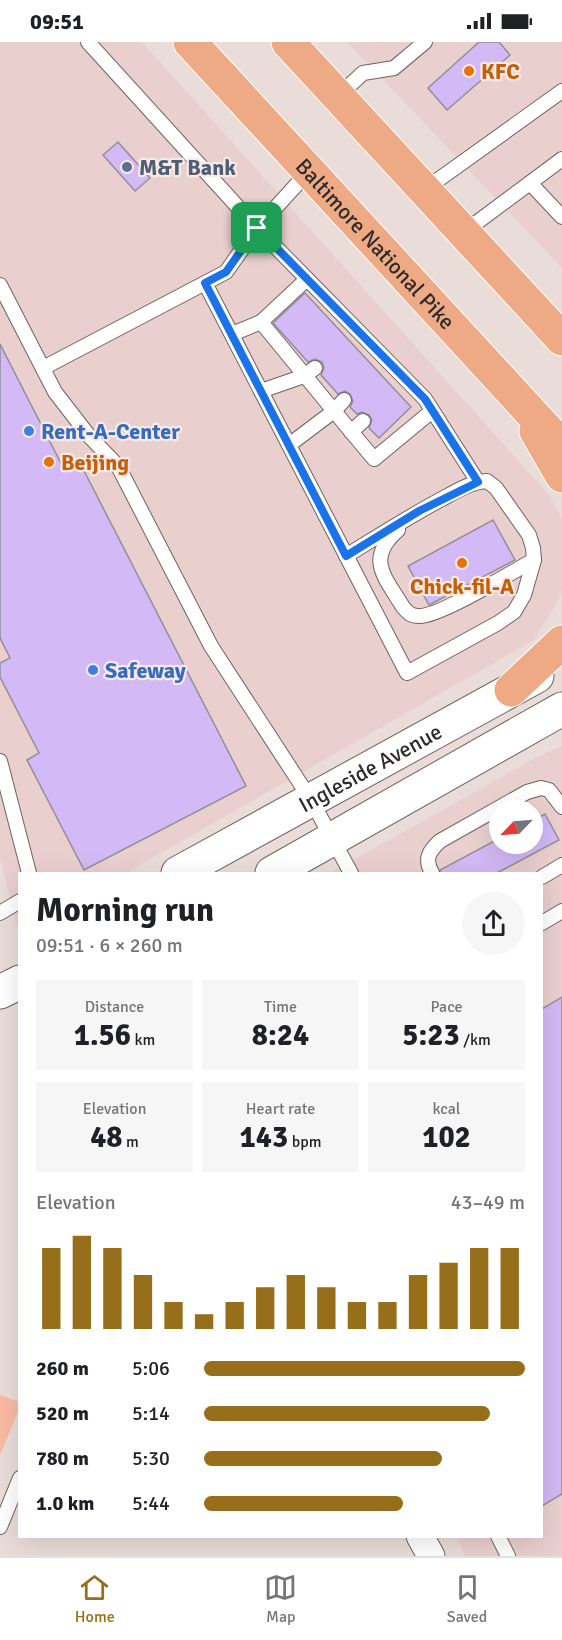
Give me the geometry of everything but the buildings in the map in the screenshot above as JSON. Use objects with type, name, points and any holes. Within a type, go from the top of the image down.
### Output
[{"type":"main road","name":"Baltimore National Pike","points":[[190,42],[562,446]]},
{"type":"main road","points":[[288,42],[562,339]]},
{"type":"main road","points":[[518,291],[562,329]]},
{"type":"main road","points":[[516,396],[562,476]]},
{"type":"main road","points":[[511,690],[562,642]]},
{"type":"main road","name":"Ingleside Avenue","points":[[180,872],[562,662]]},
{"type":"main road","name":"Ingleside Avenue","points":[[274,872],[562,709]]},
{"type":"street","points":[[421,1538],[431,1556]]},
{"type":"lane","points":[[88,42],[257,228],[307,279],[325,306],[379,363],[406,380],[425,399],[478,482]]},
{"type":"lane","points":[[338,96],[363,73],[394,68],[425,42]]},
{"type":"lane","points":[[424,190],[562,91]]},
{"type":"lane","points":[[464,232],[562,159]]},
{"type":"lane","points":[[43,368],[226,272],[257,228],[309,171]]},
{"type":"lane","points":[[530,183],[562,217]]},
{"type":"lane","points":[[232,334],[261,322],[307,279]]},
{"type":"lane","points":[[205,283],[406,673],[514,612],[524,595],[534,560],[529,535],[496,488],[487,481],[478,482],[419,511],[346,556]]},
{"type":"lane","points":[[0,285],[56,392],[88,436],[118,466],[211,646],[310,800],[350,872]]},
{"type":"lane","points":[[261,322],[285,344],[309,372],[334,411],[374,459],[432,411]]},
{"type":"lane","points":[[261,392],[309,372]]},
{"type":"lane","points":[[395,391],[406,380]]},
{"type":"lane","points":[[289,445],[334,411],[344,400]]},
{"type":"lane","points":[[351,432],[363,421]]},
{"type":"lane","points":[[419,511],[387,540],[379,562],[383,573],[409,614],[417,616],[439,611],[534,560]]},
{"type":"lane","points":[[0,761],[29,872]]},
{"type":"lane","points":[[432,872],[428,857],[431,849],[440,841],[527,792],[541,788],[549,790],[562,807]]},
{"type":"lane","points":[[543,876],[562,865]]},
{"type":"lane","points":[[0,913],[18,902]]},
{"type":"lane","points":[[543,922],[562,911]]},
{"type":"lane","points":[[0,1527],[18,1483]]},
{"type":"lane","points":[[499,1538],[508,1556]]},
{"type":"shaded area","points":[[0,42],[142,42],[550,496],[562,519],[562,590],[534,640],[128,872],[18,872],[18,931],[0,857]]},
{"type":"shaded area","points":[[347,42],[562,42],[562,268]]},
{"type":"shaded area","points":[[562,746],[562,1556],[465,1556],[458,1538],[543,1538],[543,872],[332,872],[537,757]]},
{"type":"shaded area","points":[[0,1395],[18,1402],[18,1412],[0,1455]]},
{"type":"place","name":"KFC","points":[[469,71]]},
{"type":"place","name":"M&T Bank","points":[[127,167]]},
{"type":"place","name":"Rent-A-Center","points":[[29,431]]},
{"type":"place","name":"Beijing","points":[[49,462]]},
{"type":"place","name":"Chick-fil-A","points":[[462,563]]},
{"type":"place","name":"Safeway","points":[[93,670]]},
{"type":"route","points":[[257,228],[425,399],[478,482],[419,511],[346,556],[205,283],[226,272],[257,228]]}]
